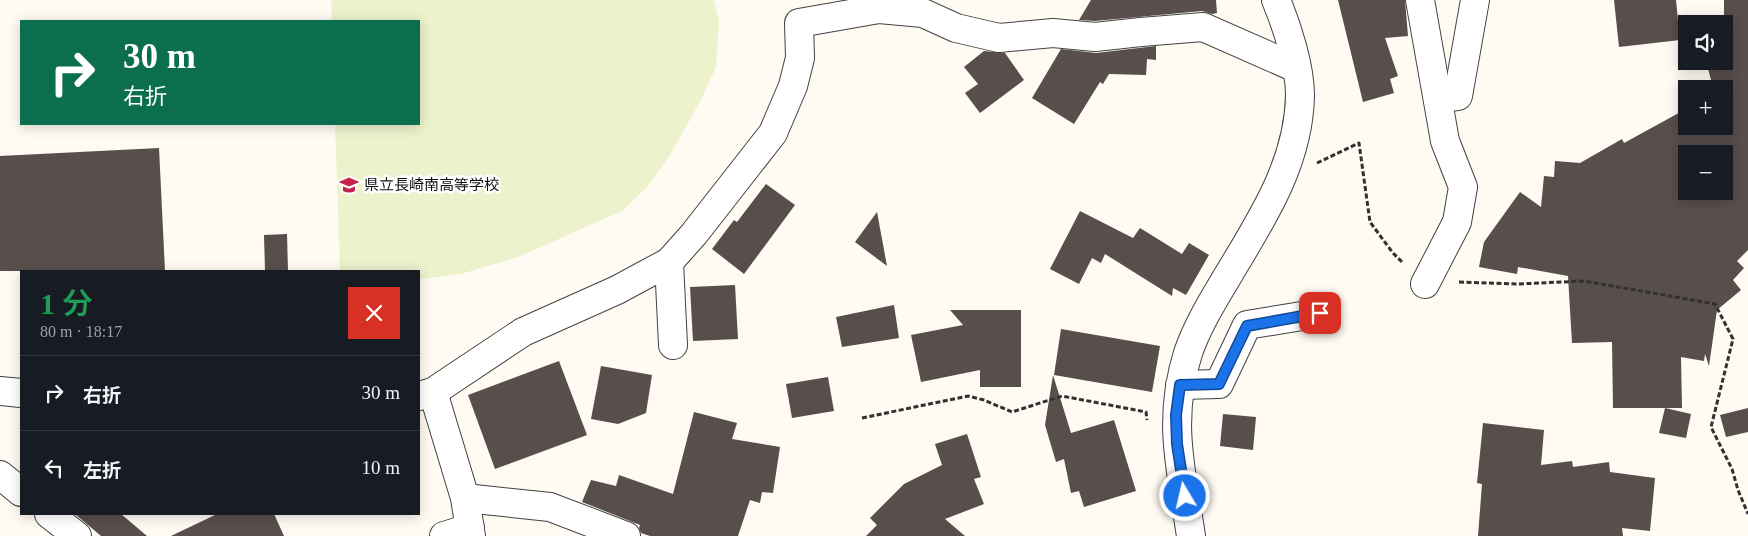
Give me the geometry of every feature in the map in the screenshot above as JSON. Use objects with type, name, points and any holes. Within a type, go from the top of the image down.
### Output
[{"type":"street","points":[[1191,536],[1177,444],[1176,415],[1180,385],[1188,353],[1198,327],[1262,219],[1282,178],[1294,139],[1300,94],[1285,20],[1276,0]]},
{"type":"street","points":[[1420,0],[1446,141],[1463,187],[1457,222],[1425,284]]},
{"type":"street","points":[[1438,98],[1458,96],[1475,0]]},
{"type":"street","points":[[444,536],[471,532],[466,498],[426,394],[523,332],[617,290],[669,262],[694,234],[773,133],[793,86],[800,58],[799,23],[879,9],[924,13],[956,28],[999,38],[1053,33],[1096,37],[1203,27],[1296,68]]},
{"type":"street","points":[[669,262],[673,344]]},
{"type":"street","points":[[1180,385],[1219,384],[1247,326],[1320,313]]},
{"type":"street","points":[[0,391],[20,393]]},
{"type":"street","points":[[0,475],[20,491]]},
{"type":"street","points":[[466,498],[550,507],[626,536]]},
{"type":"street","points":[[50,515],[77,536]]},
{"type":"path","points":[[1282,178],[1359,143],[1370,222],[1393,253],[1425,284],[1466,282],[1518,284],[1584,281],[1715,304],[1733,339],[1711,427],[1732,469],[1748,514]]},
{"type":"path","points":[[862,418],[968,396],[984,400],[1012,412],[1062,396],[1146,412],[1147,421]]},
{"type":"green space","points":[[331,0],[714,0],[719,21],[716,67],[702,98],[670,155],[647,187],[622,211],[518,257],[461,274],[420,279],[420,270],[340,270],[335,125],[420,125],[420,20],[332,20]]},
{"type":"building","points":[[1091,0],[1216,0],[1217,13],[1212,14],[1202,11],[1095,21],[1079,20]]},
{"type":"building","points":[[1338,0],[1405,0],[1408,36],[1385,38],[1398,76],[1390,79],[1394,93],[1363,102]]},
{"type":"building","points":[[1614,0],[1676,0],[1678,40],[1619,47]]},
{"type":"building","points":[[1724,0],[1748,0],[1748,250],[1737,261],[1744,268],[1733,280],[1741,290],[1717,310],[1709,366],[1705,354],[1704,361],[1681,357],[1682,408],[1613,408],[1612,342],[1572,343],[1568,276],[1518,267],[1517,274],[1479,267],[1484,242],[1520,192],[1541,207],[1544,176],[1554,177],[1555,161],[1580,163],[1622,139],[1624,143],[1678,113],[1678,135],[1733,135],[1733,80],[1711,80],[1708,70],[1733,70],[1733,15],[1724,15]]},
{"type":"building","points":[[1156,46],[1156,60],[1147,59],[1146,75],[1109,74],[1103,84],[1100,82],[1074,124],[1032,98],[1061,49],[1096,53]]},
{"type":"building","points":[[984,51],[1005,53],[1024,80],[980,113],[965,93],[978,84],[964,67]]},
{"type":"building","points":[[159,148],[165,270],[0,271],[0,156]]},
{"type":"building","points":[[766,184],[795,205],[744,274],[712,249],[734,220],[737,222]]},
{"type":"building","points":[[1080,211],[1133,238],[1140,228],[1182,254],[1189,243],[1209,255],[1186,295],[1173,288],[1172,296],[1105,254],[1101,263],[1092,258],[1079,284],[1050,269]]},
{"type":"building","points":[[877,212],[887,266],[855,242]]},
{"type":"building","points":[[287,234],[288,270],[265,270],[264,235]]},
{"type":"building","points":[[735,285],[738,339],[693,341],[690,287]]},
{"type":"building","points":[[894,305],[899,338],[842,347],[836,317]]},
{"type":"building","points":[[950,310],[1021,310],[1021,387],[980,387],[980,370],[921,382],[911,335],[963,325]]},
{"type":"building","points":[[1061,329],[1160,346],[1152,392],[1054,375]]},
{"type":"building","points":[[559,361],[587,435],[495,469],[468,395]]},
{"type":"building","points":[[601,366],[652,375],[646,413],[618,424],[591,419]]},
{"type":"building","points":[[1053,375],[1071,433],[1114,420],[1136,491],[1084,507],[1079,491],[1071,493],[1064,459],[1056,462],[1045,425]]},
{"type":"building","points":[[828,377],[834,411],[792,418],[786,384]]},
{"type":"building","points":[[1665,408],[1691,414],[1686,438],[1659,433]]},
{"type":"building","points":[[1748,408],[1748,432],[1726,437],[1720,415]]},
{"type":"building","points":[[694,412],[737,423],[732,439],[780,447],[773,493],[762,492],[760,503],[750,500],[738,536],[650,536],[641,533],[640,525],[582,502],[591,480],[616,486],[619,475],[673,494]]},
{"type":"building","points":[[1223,414],[1256,417],[1253,450],[1220,446]]},
{"type":"building","points":[[1483,423],[1544,430],[1541,465],[1572,461],[1573,467],[1609,462],[1610,472],[1655,478],[1650,531],[1622,528],[1623,536],[1478,536],[1482,484],[1477,483]]},
{"type":"building","points":[[967,434],[981,477],[974,479],[984,504],[945,519],[965,536],[866,536],[877,525],[870,518],[904,484],[942,465],[935,444]]},
{"type":"building","points":[[76,515],[122,515],[147,536],[101,536]]},
{"type":"building","points":[[215,515],[274,515],[284,536],[171,536]]},
{"type":"place","name":"県立長崎南高等学校","points":[[349,185]]},
{"type":"route","points":[[1185,496],[1177,444],[1176,415],[1180,385],[1219,384],[1247,326],[1320,313]]}]
